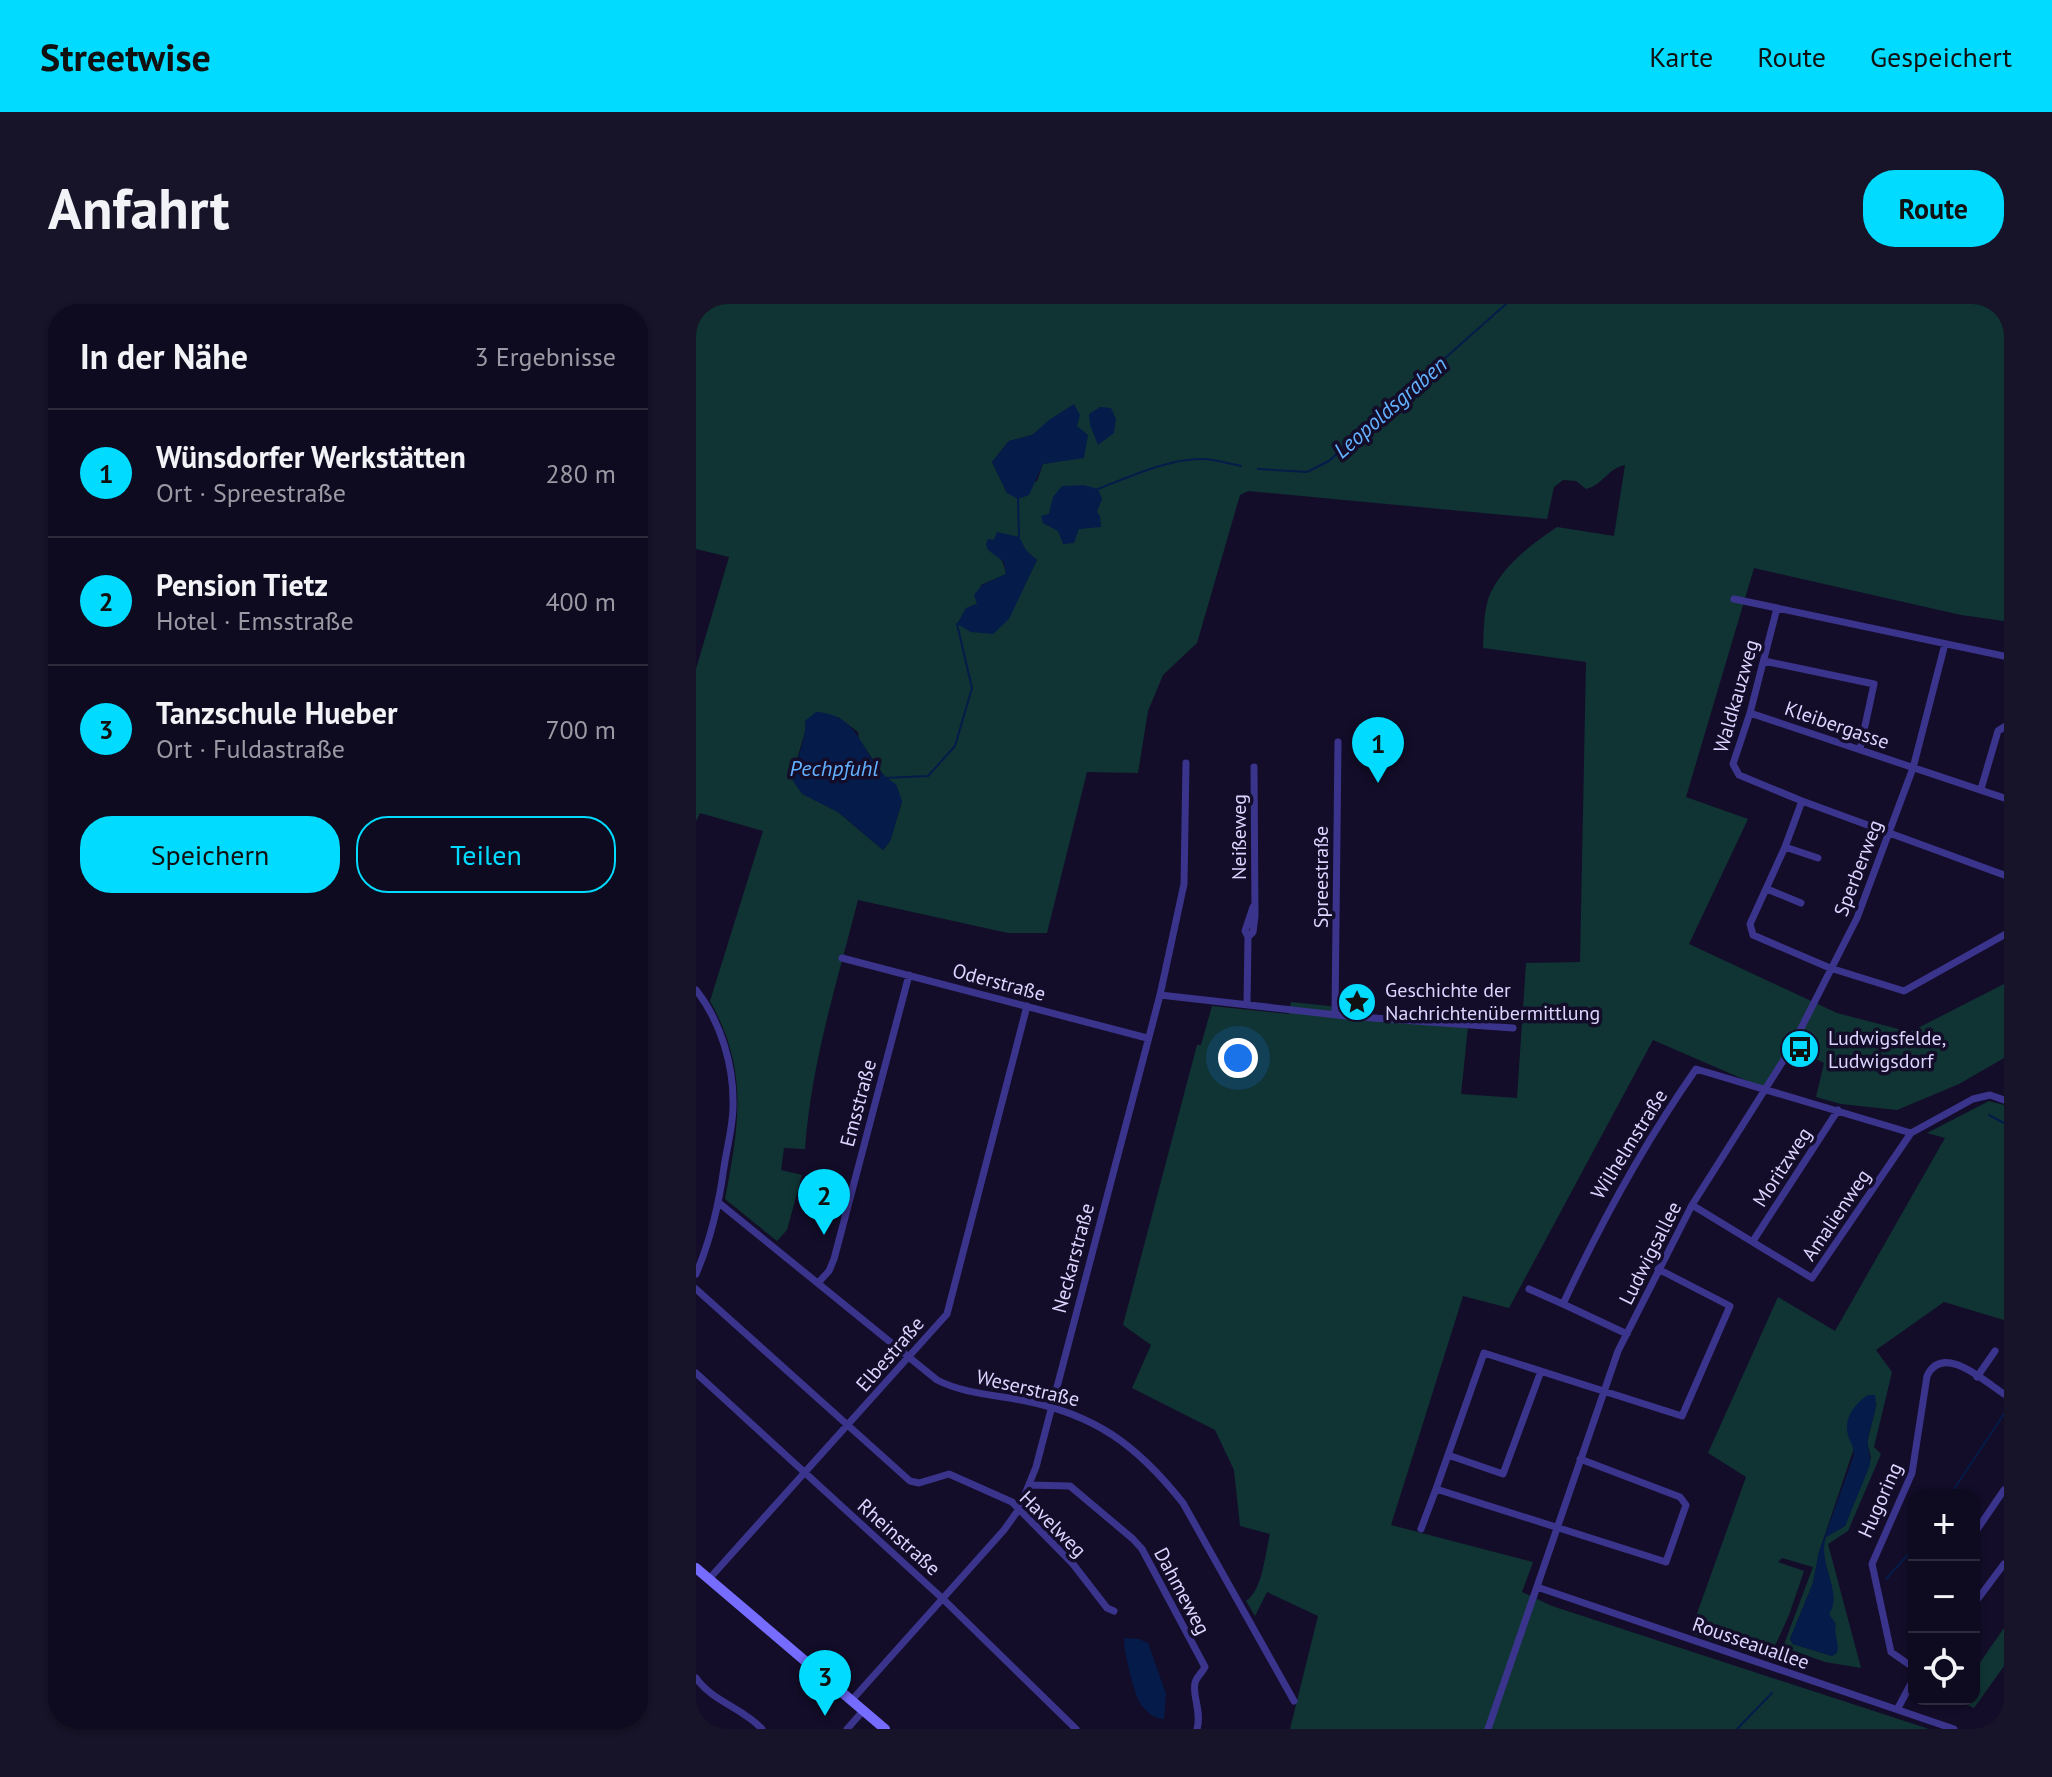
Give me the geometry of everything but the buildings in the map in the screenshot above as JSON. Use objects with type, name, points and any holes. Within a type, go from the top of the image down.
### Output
[{"type":"main road","points":[[696,1568],[885,1729]]},
{"type":"street","points":[[1734,599],[2004,656]]},
{"type":"street","name":"Waldkauzweg","points":[[1777,608],[1750,713],[1733,764],[1739,775],[2004,875]]},
{"type":"street","name":"Sperberweg","points":[[1766,1089],[1790,1050],[1857,918],[1913,768],[1945,644]]},
{"type":"street","points":[[1764,661],[1874,684],[1860,749]]},
{"type":"street","name":"Kleibergasse","points":[[1750,713],[2004,798]]},
{"type":"street","points":[[1981,789],[1998,731],[2004,727]]},
{"type":"street","name":"Spreestraße","points":[[1335,1013],[1338,742]]},
{"type":"street","name":"Neckarstraße","points":[[851,1701],[1004,1530],[1019,1509],[1029,1485],[1160,995],[1184,884],[1186,763]]},
{"type":"street","name":"Neißeweg","points":[[1247,1004],[1248,937],[1245,931],[1253,907],[1254,767]]},
{"type":"street","points":[[1802,801],[1750,924],[1753,935],[1830,968],[1904,991],[2004,935]]},
{"type":"street","points":[[1785,847],[1818,858]]},
{"type":"street","points":[[1767,889],[1801,903]]},
{"type":"street","name":"Oderstraße","points":[[842,958],[1147,1038]]},
{"type":"street","name":"Emsstraße","points":[[818,1283],[829,1271],[834,1259],[909,975]]},
{"type":"street","points":[[696,990],[718,1028],[732,1080],[733,1109],[719,1203],[706,1251],[696,1274]]},
{"type":"street","points":[[1160,995],[1468,1027],[1513,1028]]},
{"type":"street","name":"Elbestraße","points":[[709,1579],[947,1314],[1027,1006]]},
{"type":"street","name":"Wilhelmstraße","points":[[1563,1304],[1603,1219],[1631,1169],[1696,1069],[1766,1089]]},
{"type":"street","points":[[1766,1089],[1911,1133],[1973,1099],[1990,1095],[2004,1100]]},
{"type":"street","name":"Ludwigsallee","points":[[1488,1729],[1556,1527],[1627,1334],[1692,1205],[1766,1089]]},
{"type":"street","name":"Moritzweg","points":[[1753,1241],[1838,1110]]},
{"type":"street","name":"Amalienweg","points":[[1692,1205],[1812,1278],[1911,1133]]},
{"type":"street","name":"Weserstraße","points":[[719,1203],[908,1358],[947,1385],[1052,1406],[1079,1415],[1106,1430],[1160,1474],[1183,1503],[1294,1701]]},
{"type":"street","points":[[1421,1529],[1484,1353],[1682,1416],[1730,1306],[1658,1269]]},
{"type":"street","name":"Havelweg","points":[[696,1289],[910,1481],[919,1483],[949,1474],[1012,1502],[1073,1564],[1107,1608],[1114,1611]]},
{"type":"street","points":[[1529,1289],[1627,1334]]},
{"type":"street","points":[[1977,1377],[1995,1351]]},
{"type":"street","name":"Hugoring","points":[[1908,1664],[1891,1652],[1872,1571],[1873,1556],[1912,1473],[1930,1369],[1947,1361],[2004,1394]]},
{"type":"street","points":[[1448,1455],[1503,1474],[1541,1371]]},
{"type":"street","name":"Rheinstraße","points":[[696,1373],[943,1599],[1076,1729]]},
{"type":"street","points":[[1436,1489],[1666,1562],[1686,1505],[1680,1497],[1580,1459]]},
{"type":"street","name":"Dahmeweg","points":[[1029,1485],[1070,1486],[1142,1549],[1205,1667],[1195,1680],[1194,1687],[1199,1719],[1197,1729]]},
{"type":"street","points":[[1980,1525],[2004,1490]]},
{"type":"street","points":[[1980,1596],[2004,1564]]},
{"type":"street","name":"Rousseauallee","points":[[1537,1587],[1954,1729]]},
{"type":"street","points":[[696,1678],[705,1691],[752,1719],[762,1729]]},
{"type":"street","points":[[1898,1708],[1908,1689]]},
{"type":"street","points":[[847,1729],[863,1711]]},
{"type":"green space","points":[[696,304],[2004,304],[2004,621],[1961,615],[1754,568],[1686,797],[1748,819],[1689,944],[1837,1013],[1910,1032],[2004,984],[2004,1058],[1959,1084],[1897,1110],[1841,1104],[1816,1097],[1824,1063],[1789,1046],[1766,1089],[1653,1040],[1509,1308],[1463,1296],[1391,1525],[1533,1562],[1522,1592],[1552,1606],[1929,1729],[1290,1729],[1318,1616],[1267,1592],[1255,1616],[1246,1601],[1260,1580],[1270,1534],[1240,1526],[1234,1470],[1215,1430],[1132,1388],[1151,1345],[1123,1325],[1197,1045],[1201,1045],[1212,1006],[1289,1014],[1291,1002],[1329,1006],[1380,1020],[1468,1027],[1461,1094],[1517,1098],[1526,963],[1580,962],[1586,662],[1483,648],[1485,612],[1491,592],[1504,572],[1557,527],[1614,536],[1625,465],[1586,489],[1576,481],[1563,480],[1554,487],[1547,519],[1248,491],[1240,495],[1197,643],[1163,675],[1148,711],[1138,773],[1087,772],[1047,933],[1008,933],[858,900],[819,1054],[805,1149],[784,1148],[781,1170],[802,1175],[787,1230],[777,1241],[725,1199],[737,1122],[736,1074],[731,1051],[710,1001],[763,831],[700,813],[696,821],[696,669],[729,557],[696,549]],"holes":[[[1032,435],[1084,457],[1043,464],[1037,481],[1007,493],[992,462],[1009,441]],[[1102,499],[1092,516],[1071,530],[1053,528],[1044,523],[1042,516]],[[998,532],[1037,560],[1023,586],[977,604],[981,585],[1006,574],[994,540]],[[838,717],[858,732],[859,739],[902,802],[890,841],[883,850],[838,812],[811,798],[794,769],[806,729]]]},
{"type":"green space","points":[[1989,1101],[2004,1105],[2004,1320],[1944,1302],[1876,1350],[1892,1372],[1874,1447],[1881,1454],[1848,1531],[1828,1544],[1861,1668],[1825,1662],[1783,1647],[1813,1567],[1782,1558],[1778,1562],[1804,1571],[1769,1659],[1690,1633],[1746,1477],[1708,1453],[1778,1297],[1835,1331],[1945,1138],[1927,1133]],"holes":[[[1877,1402],[1867,1443],[1871,1457],[1869,1465],[1845,1526],[1826,1537],[1822,1549],[1832,1587],[1829,1614],[1837,1643],[1832,1656],[1793,1644],[1790,1639],[1813,1583],[1819,1552],[1854,1448]]]},
{"type":"green space","points":[[2004,1628],[2004,1666],[1980,1700],[1980,1662]]},
{"type":"water","points":[[1074,404],[1080,415],[1077,426],[1088,435],[1084,458],[1043,464],[1029,495],[1018,499],[1007,493],[992,462],[1009,441],[1032,435]]},
{"type":"water","points":[[1100,407],[1111,408],[1116,419],[1114,433],[1098,445],[1089,414]]},
{"type":"water","points":[[1084,485],[1098,489],[1102,499],[1097,512],[1101,527],[1079,529],[1074,543],[1063,544],[1058,531],[1043,523],[1041,516],[1049,514],[1053,497],[1062,486]]},
{"type":"water","points":[[997,532],[1019,537],[1026,550],[1037,560],[1009,619],[993,634],[971,632],[957,624],[966,608],[977,604],[974,595],[982,585],[1006,574],[1004,562],[988,550],[986,544],[988,539],[994,540]]},
{"type":"water","name":"Pechpfuhl","points":[[816,712],[832,715],[854,731],[876,765],[896,784],[902,801],[890,841],[883,850],[838,812],[802,794],[793,781],[805,721]]},
{"type":"water","points":[[1868,1395],[1875,1395],[1876,1401],[1868,1438],[1870,1465],[1845,1526],[1826,1537],[1824,1547],[1834,1597],[1829,1614],[1836,1624],[1838,1646],[1837,1653],[1832,1656],[1793,1644],[1790,1639],[1813,1583],[1819,1552],[1854,1455],[1847,1423],[1855,1407]]},
{"type":"water","points":[[1124,1638],[1148,1643],[1166,1694],[1164,1719],[1150,1714],[1139,1701],[1129,1670]]},
{"type":"waterway","name":"Leopoldsgraben","points":[[1258,469],[1307,472],[1329,461],[1506,304]]},
{"type":"waterway","name":"Leopoldsgraben","points":[[1098,489],[1177,462],[1208,459],[1241,466]]},
{"type":"waterway","points":[[1018,499],[1019,537]]},
{"type":"waterway","points":[[884,778],[928,776],[955,746],[972,688],[957,624]]},
{"type":"waterway","points":[[1989,1115],[2004,1123]]},
{"type":"waterway","points":[[1954,1489],[2004,1414]]},
{"type":"waterway","points":[[1886,1579],[1908,1555]]},
{"type":"waterway","points":[[1737,1729],[1772,1693]]},
{"type":"place","name":"Wünsdorfer Werkstätten","points":[[1378,783]]},
{"type":"place","name":"Geschichte der Nachrichtenübermittlung","points":[[1357,1002]]},
{"type":"place","name":"Ludwigsfelde, Ludwigsdorf","points":[[1800,1049]]},
{"type":"place","name":"Pension Tietz","points":[[824,1235]]},
{"type":"place","name":"Tanzschule Hueber","points":[[825,1716]]}]
